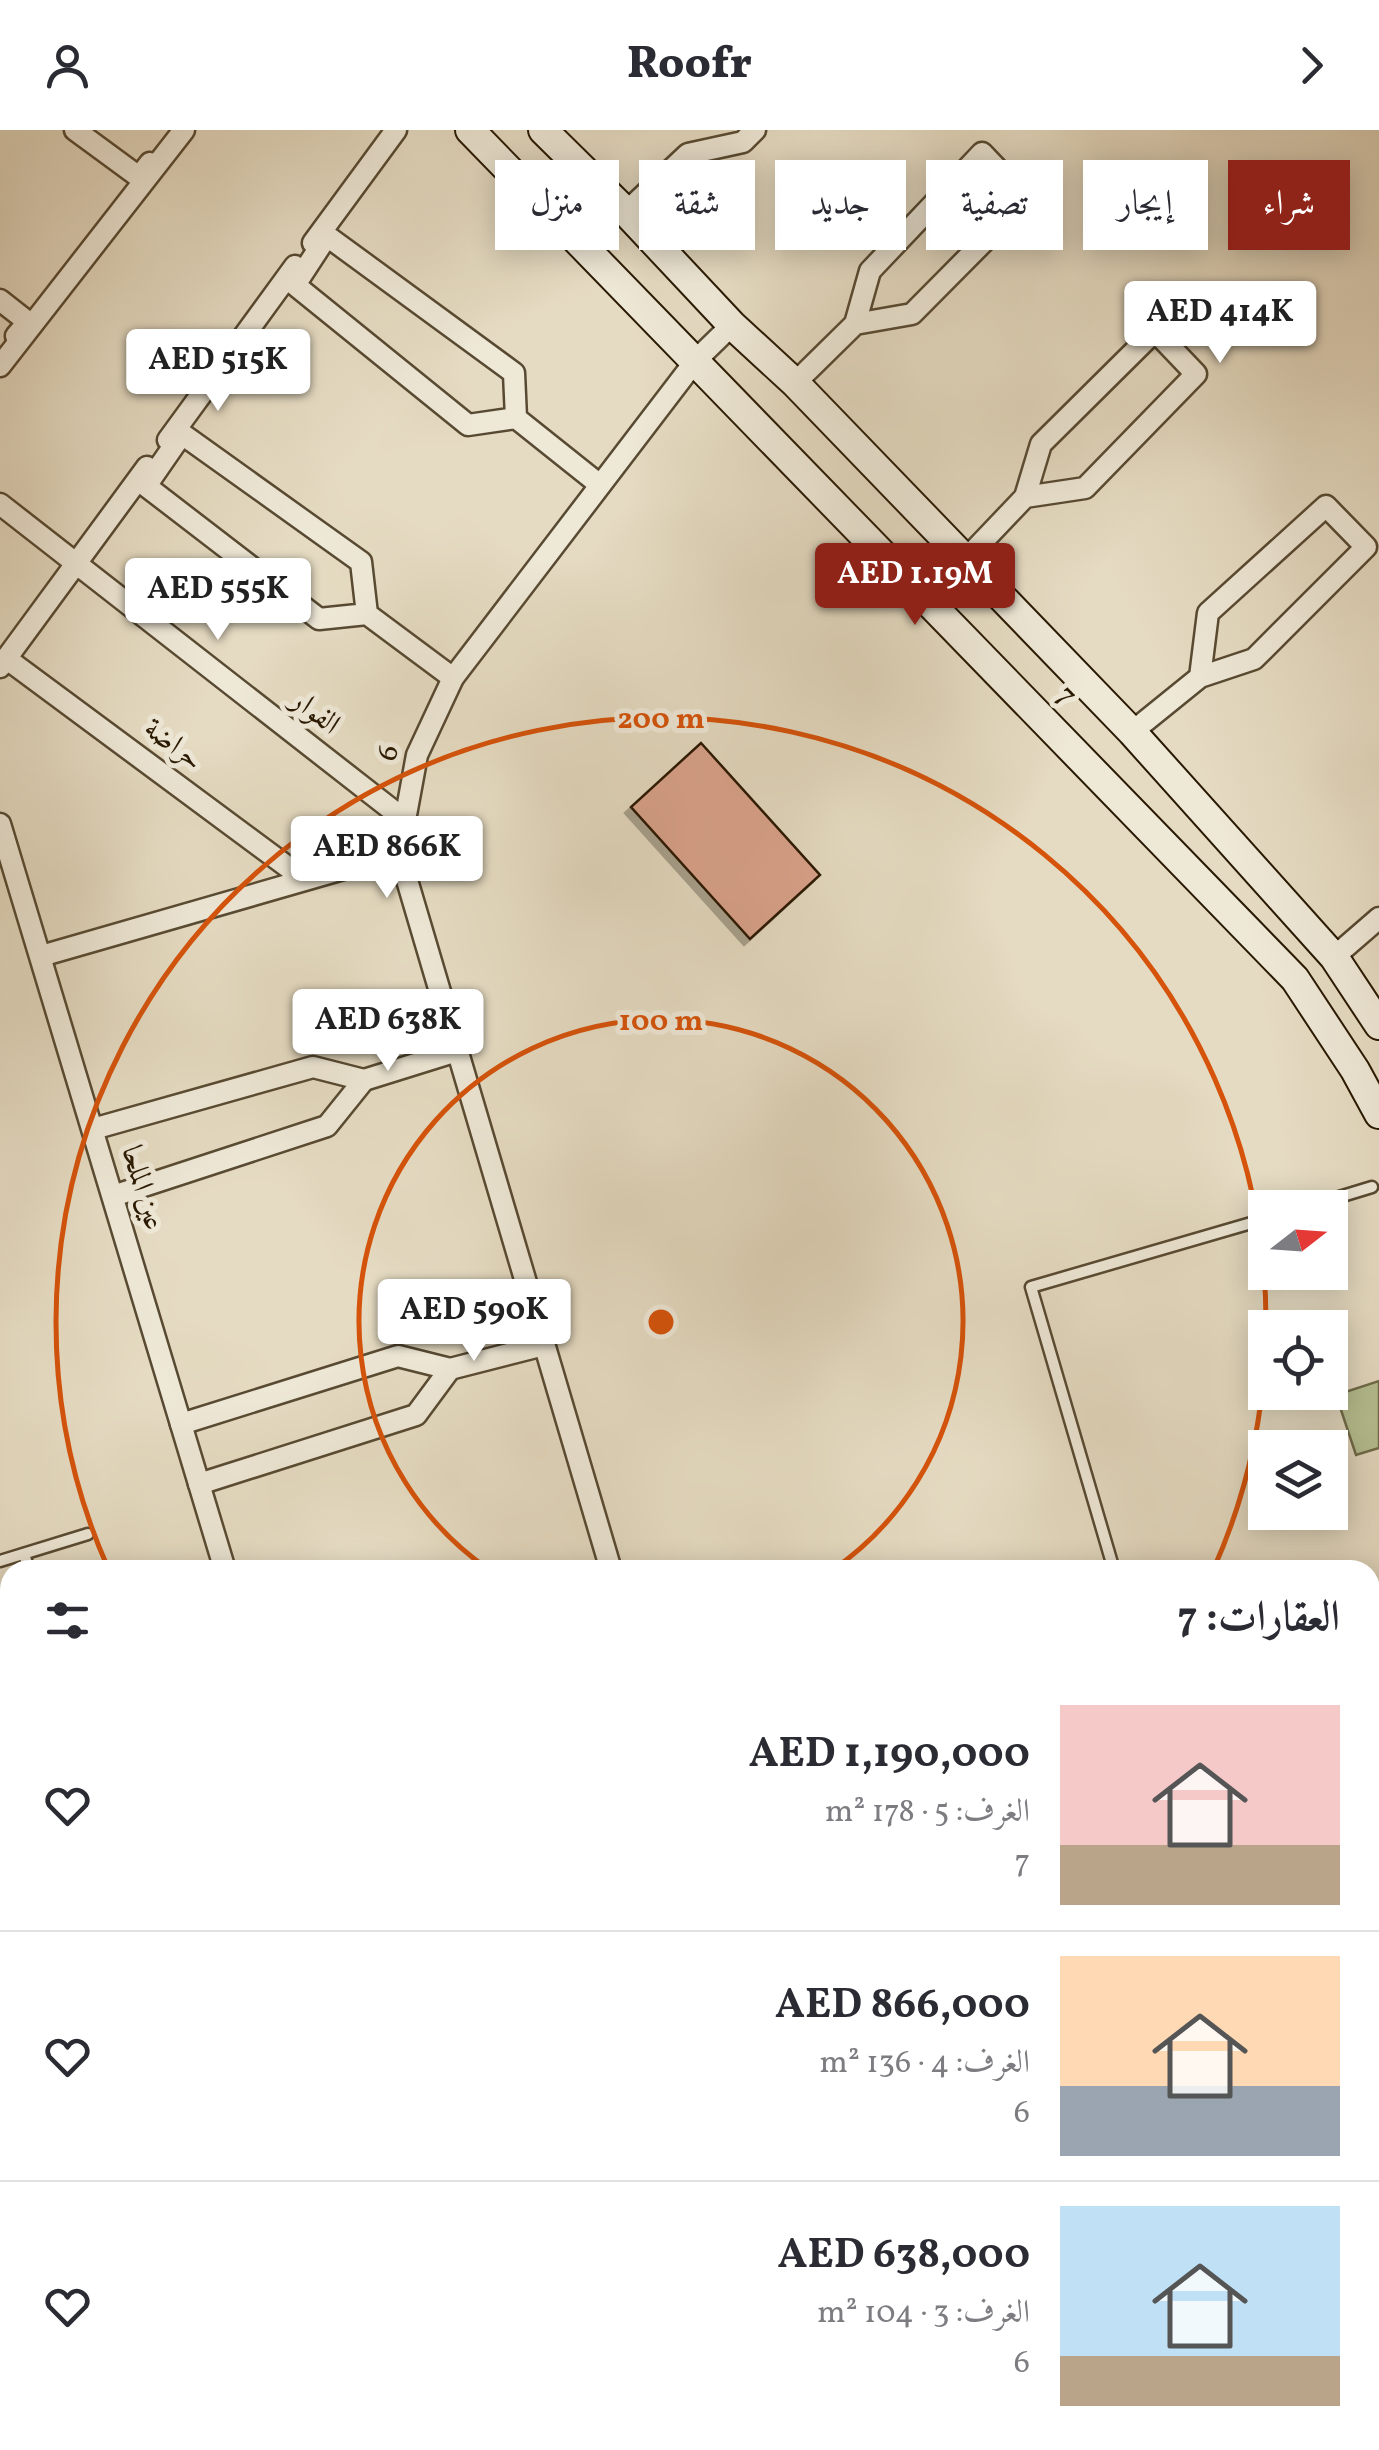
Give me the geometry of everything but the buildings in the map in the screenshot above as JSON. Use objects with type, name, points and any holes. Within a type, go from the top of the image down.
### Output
[{"type":"street","points":[[75,130],[139,177],[175,130]]},
{"type":"street","points":[[0,366],[184,130]]},
{"type":"street","points":[[3,663],[396,130]]},
{"type":"street","name":"7","points":[[470,130],[1295,980],[1355,1070],[1379,1114]]},
{"type":"street","name":"7","points":[[543,130],[732,326],[795,383],[1132,732],[1334,956],[1379,1026]]},
{"type":"street","points":[[688,154],[694,130]]},
{"type":"street","points":[[626,212],[688,154],[743,142],[755,130]]},
{"type":"street","points":[[795,383],[855,324],[870,271],[982,154],[1026,199],[912,314],[855,324]]},
{"type":"street","points":[[516,418],[514,373],[327,236],[295,285],[468,425],[516,418],[600,485]]},
{"type":"street","points":[[0,300],[28,322],[0,358]]},
{"type":"street","name":"6","points":[[608,1560],[398,853],[417,755],[453,678],[696,360],[732,326]]},
{"type":"street","points":[[966,559],[1024,498],[1041,444],[1155,332],[1196,374],[1085,488],[1024,498]]},
{"type":"street","points":[[368,614],[361,562],[182,434],[146,486],[319,619],[368,614],[453,678]]},
{"type":"street","name":"الفوار","points":[[0,504],[405,820]]},
{"type":"street","points":[[1132,732],[1200,677],[1254,659],[1366,547],[1326,506],[1208,613],[1200,677]]},
{"type":"street","name":"حراضة","points":[[3,663],[304,879]]},
{"type":"street","name":"عين الملحا","points":[[0,824],[222,1560]]},
{"type":"street","points":[[42,956],[398,853]]},
{"type":"street","points":[[1334,956],[1379,918]]},
{"type":"street","points":[[93,1129],[313,1067],[364,1080],[458,1051]]},
{"type":"street","points":[[113,1196],[328,1126],[364,1080]]},
{"type":"street","points":[[181,1424],[398,1356],[450,1369],[544,1345]]},
{"type":"street","points":[[199,1484],[416,1416],[450,1369]]},
{"type":"lane","points":[[1348,1195],[1372,1188]]},
{"type":"lane","points":[[1111,1560],[1031,1287],[1248,1224]]},
{"type":"lane","points":[[3,1560],[88,1534]]},
{"type":"lane","points":[[24,1554],[26,1560]]},
{"type":"green space","points":[[1379,1381],[1379,1448],[1356,1455],[1341,1410],[1348,1410],[1348,1391]]}]
